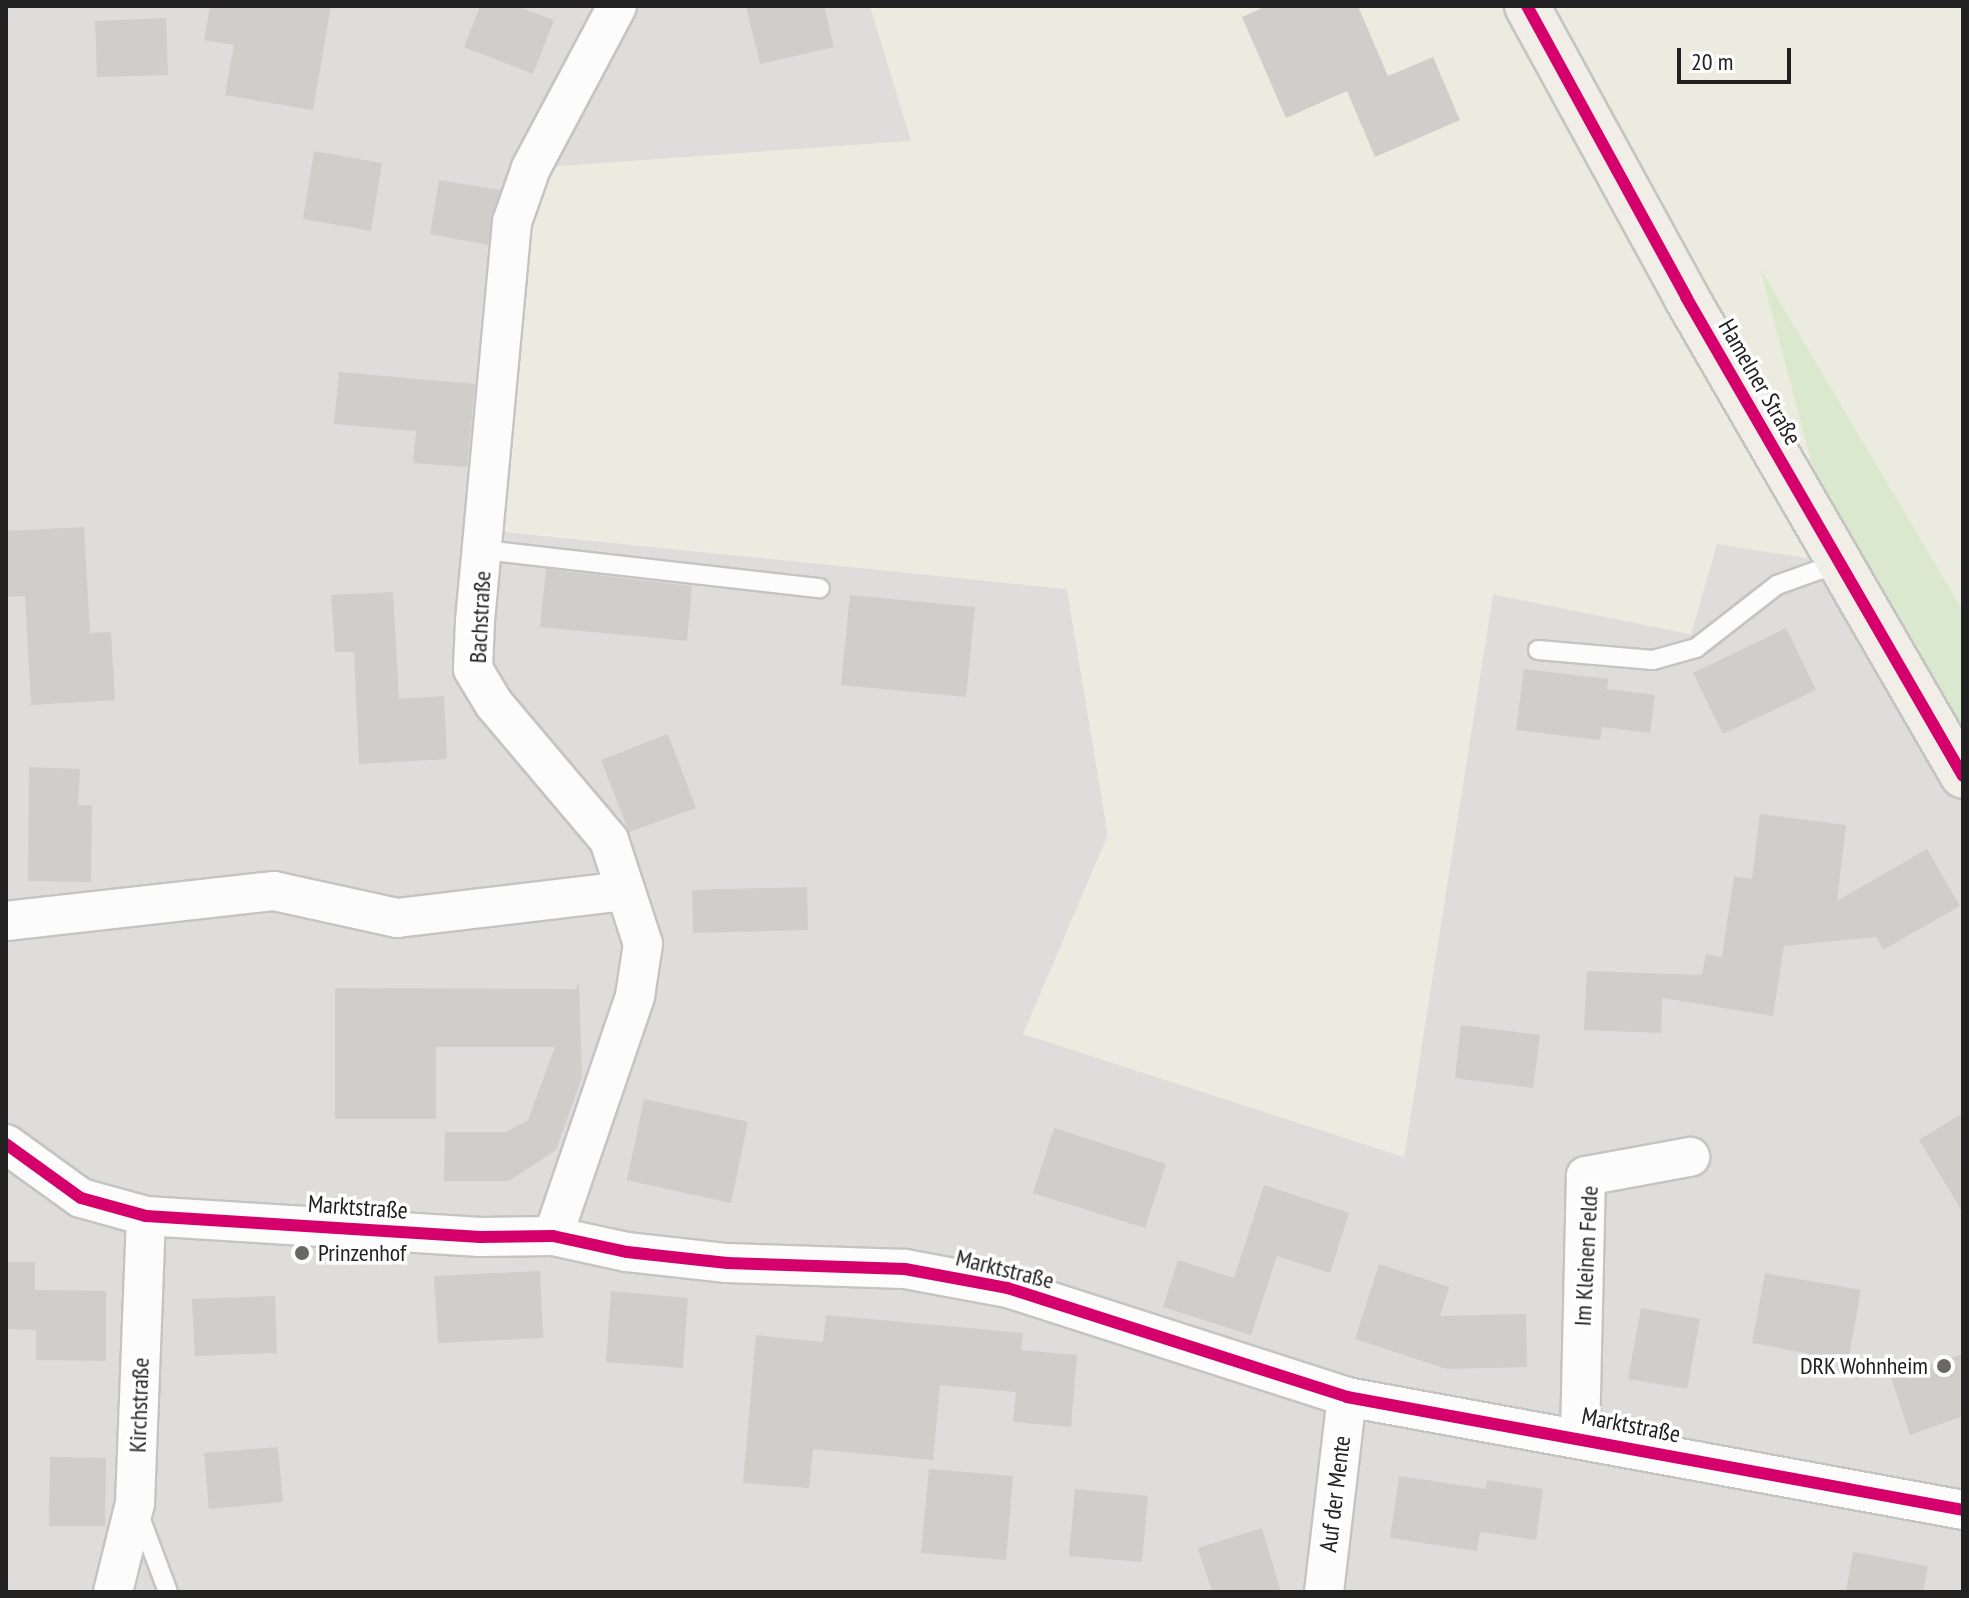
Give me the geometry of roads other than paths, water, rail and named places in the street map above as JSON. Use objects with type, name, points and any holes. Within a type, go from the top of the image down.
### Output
[{"type":"main road","name":"Hamelner Straße","points":[[1527,6],[1838,563],[1963,776]]},
{"type":"street","name":"Bachstraße","points":[[553,1236],[635,996],[643,944],[609,840],[494,704],[473,669],[512,222],[531,168],[617,6]]},
{"type":"street","points":[[6,921],[274,891],[397,918],[625,891]]},
{"type":"street","name":"Marktstraße","points":[[17,1154],[81,1198],[146,1216],[480,1237],[553,1236],[627,1252],[727,1263],[905,1269],[1008,1288],[1347,1397],[1963,1510]]},
{"type":"street","name":"Im Kleinen Felde","points":[[1580,1438],[1586,1176],[1690,1157]]},
{"type":"street","name":"Kirchstraße","points":[[113,1592],[135,1503],[146,1216]]},
{"type":"street","name":"Auf der Mente","points":[[1324,1592],[1347,1397]]},
{"type":"lane","points":[[484,550],[820,588]]},
{"type":"lane","points":[[1538,650],[1653,660],[1696,648],[1777,585],[1838,563]]},
{"type":"lane","points":[[135,1503],[168,1592]]},
{"type":"place","name":"Prinzenhof","points":[[302,1253]]},
{"type":"place","name":"DRK Wohnheim","points":[[1944,1366]]}]
